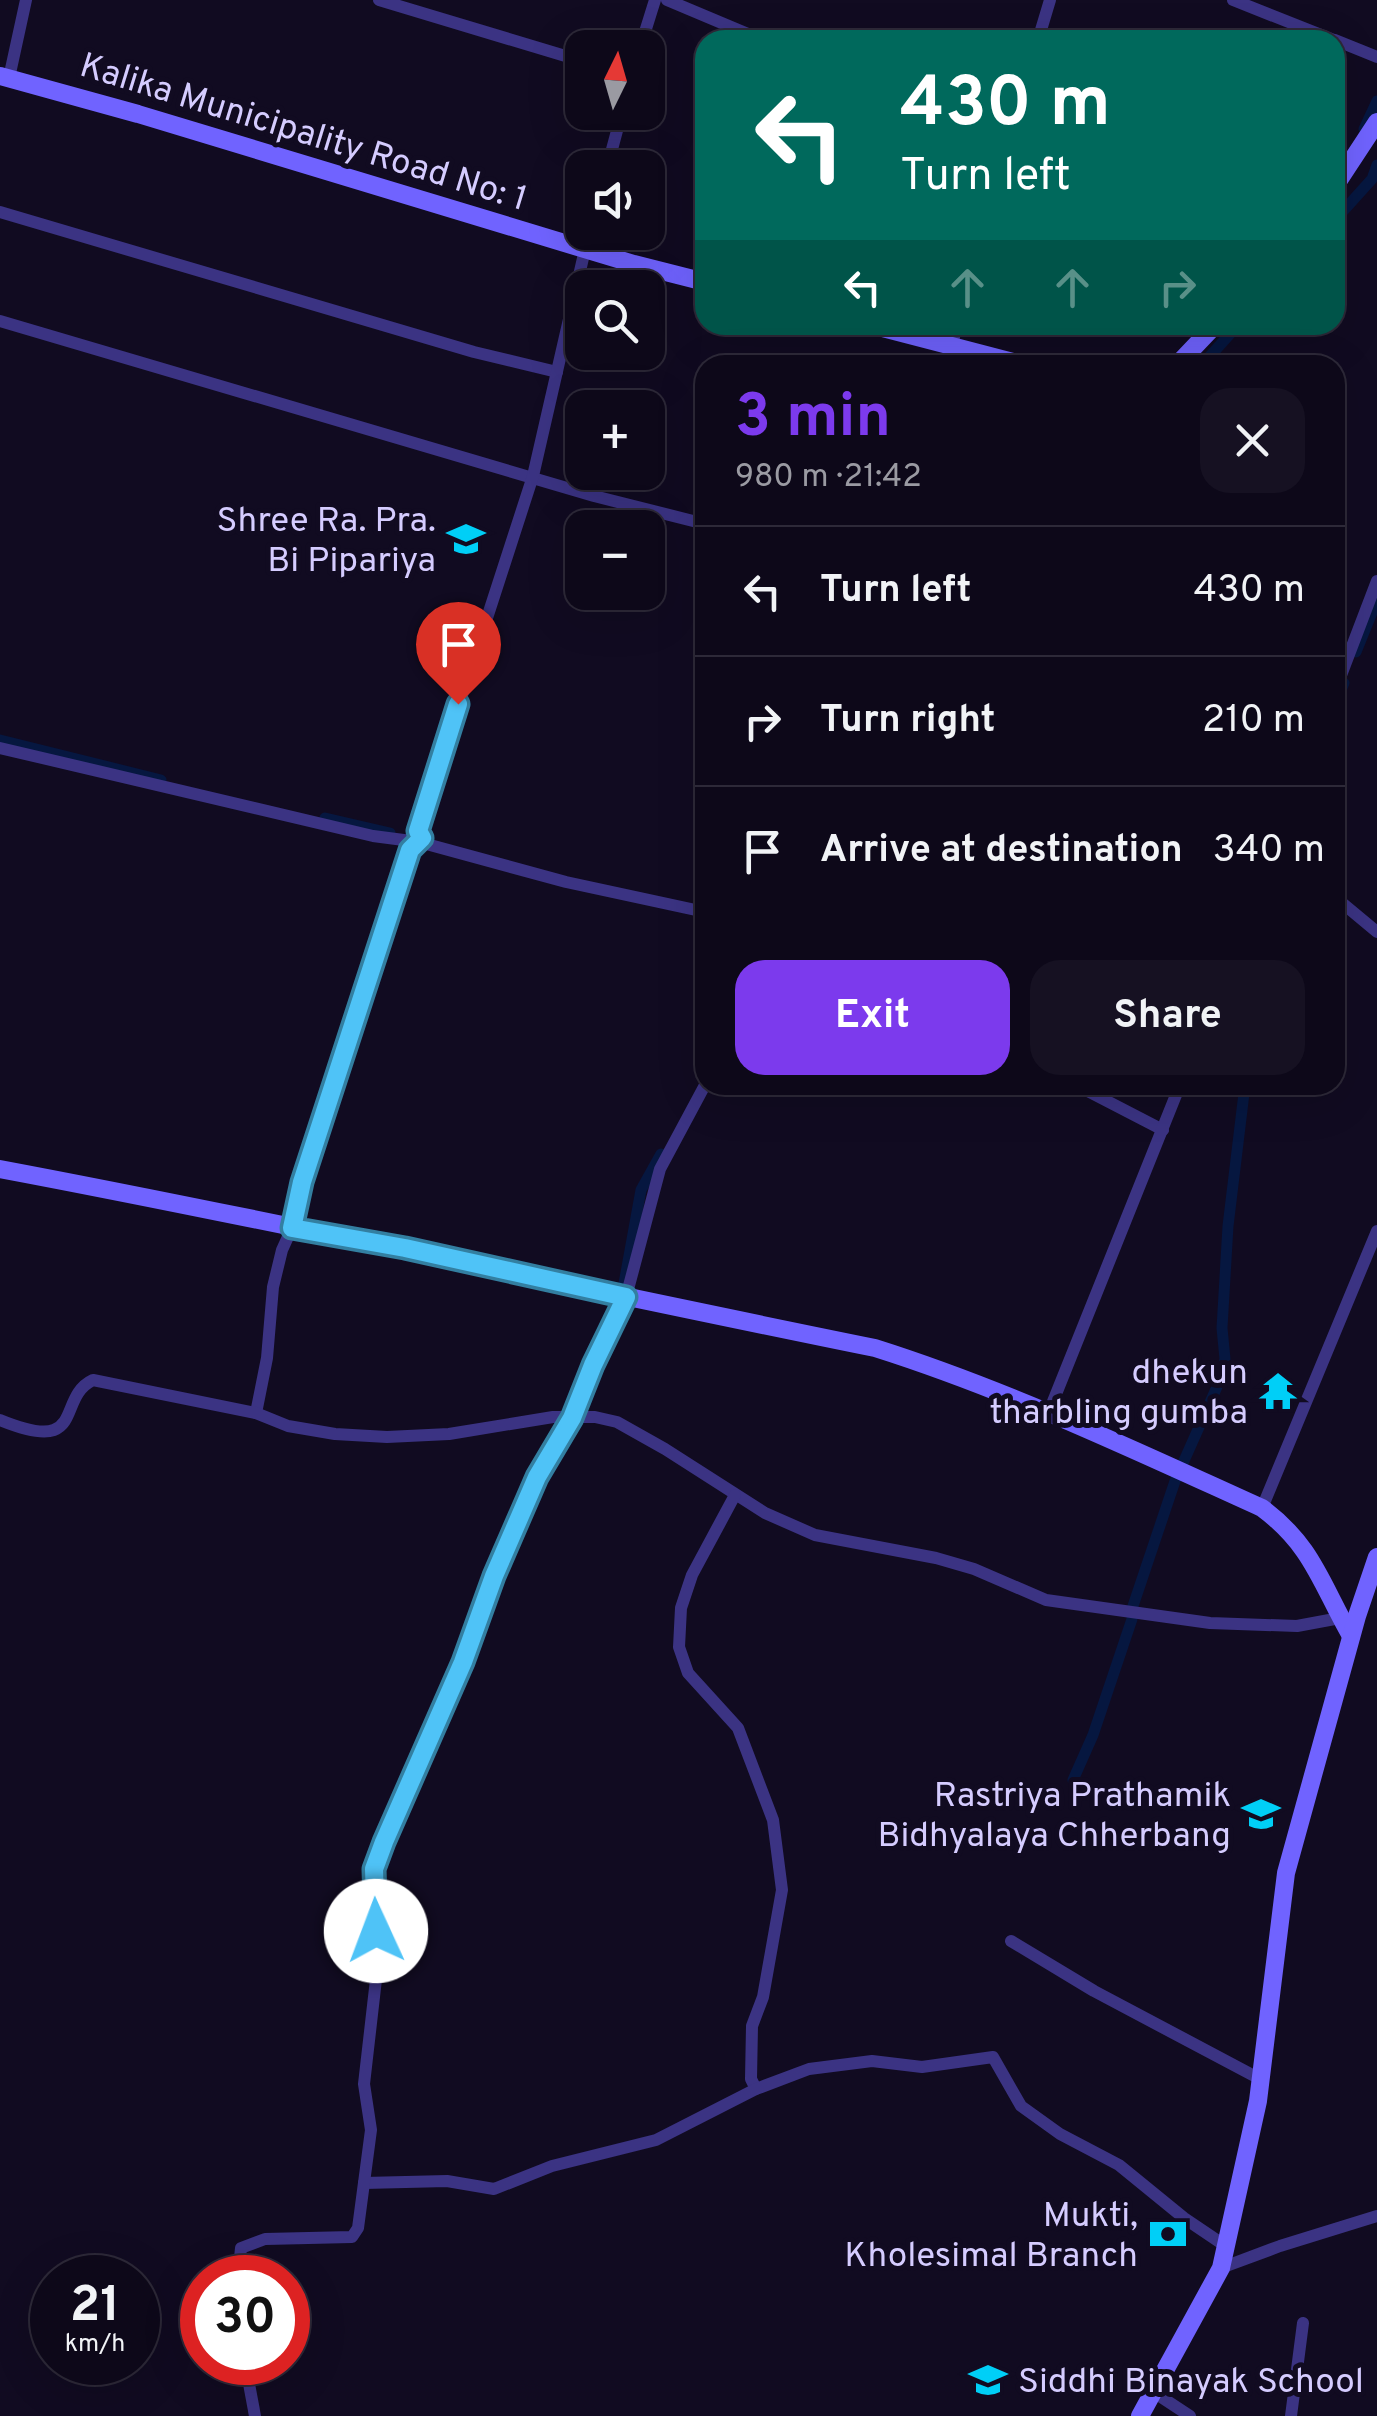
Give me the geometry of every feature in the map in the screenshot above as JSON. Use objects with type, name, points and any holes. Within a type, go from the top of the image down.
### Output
[{"type":"street","points":[[4,77],[26,0]]},
{"type":"street","points":[[379,0],[565,56]]},
{"type":"street","points":[[646,30],[656,0]]},
{"type":"street","points":[[667,0],[738,30]]},
{"type":"street","points":[[1041,30],[1050,0]]},
{"type":"street","points":[[1234,0],[1309,30]]},
{"type":"street","points":[[1345,44],[1377,57]]},
{"type":"street","name":"Kalika Municipality Road No: 1","points":[[4,77],[565,235]]},
{"type":"street","points":[[1345,171],[1377,122]]},
{"type":"street","points":[[0,212],[474,352],[557,372]]},
{"type":"street","points":[[256,1413],[273,1287],[302,1182],[410,850],[419,840],[418,831],[448,734],[533,476],[584,250]]},
{"type":"street","name":"Kalika Municipality Road No: 1","points":[[612,250],[695,279]]},
{"type":"street","points":[[0,321],[695,521]]},
{"type":"street","points":[[909,335],[986,355]]},
{"type":"street","points":[[949,355],[954,335]]},
{"type":"street","points":[[1186,355],[1205,335]]},
{"type":"street","points":[[1345,664],[1377,580]]},
{"type":"street","points":[[0,748],[373,836],[419,840],[566,882],[695,910]]},
{"type":"street","points":[[1345,906],[1377,932]]},
{"type":"street","points":[[240,2255],[241,2248],[265,2239],[352,2237],[358,2228],[370,2130],[364,2084],[378,1962],[374,1869],[537,1477],[572,1418],[626,1297],[660,1170],[700,1095]]},
{"type":"street","points":[[1095,1095],[1163,1130]]},
{"type":"street","points":[[1048,1414],[1176,1095]]},
{"type":"street","points":[[0,1169],[294,1220],[626,1297],[875,1348],[1048,1414],[1262,1508],[1290,1530],[1315,1565],[1351,1636]]},
{"type":"street","points":[[1262,1508],[1377,1231]]},
{"type":"street","points":[[0,1420],[48,1432],[60,1428],[69,1418],[80,1392],[93,1380],[256,1413],[288,1426],[387,1437],[449,1434],[553,1416],[595,1417],[617,1422],[665,1448],[735,1496],[814,1535],[974,1568],[1046,1600],[1210,1622],[1297,1626],[1340,1618]]},
{"type":"street","points":[[735,1496],[692,1575],[681,1608],[679,1648],[688,1673],[738,1728],[773,1820],[782,1890],[764,1997],[752,2026],[751,2079],[756,2089]]},
{"type":"street","points":[[1140,2416],[1221,2268],[1260,2079],[1286,1873],[1351,1636],[1377,1558]]},
{"type":"street","points":[[1011,1941],[1094,1991],[1260,2079]]},
{"type":"street","points":[[364,2183],[447,2181],[494,2189],[552,2166],[656,2140],[756,2089],[809,2069],[872,2061],[922,2067],[993,2057],[1021,2106],[1060,2134],[1119,2165],[1224,2245]]},
{"type":"street","points":[[1221,2268],[1377,2216]]},
{"type":"street","points":[[1291,2416],[1303,2323]]},
{"type":"street","points":[[249,2385],[254,2416]]},
{"type":"street","points":[[1155,2394],[1190,2416]]},
{"type":"waterway","points":[[1364,129],[1377,101]]},
{"type":"waterway","points":[[1345,209],[1372,179],[1377,165]]},
{"type":"waterway","points":[[1211,355],[1229,335]]},
{"type":"waterway","points":[[1356,652],[1377,600]]},
{"type":"waterway","points":[[0,740],[161,780]]},
{"type":"waterway","points":[[325,818],[390,833]]},
{"type":"waterway","points":[[1133,1606],[1175,1481],[1220,1380],[1225,1359],[1222,1328],[1228,1226],[1244,1095]]},
{"type":"waterway","points":[[623,1289],[641,1190],[661,1154]]},
{"type":"waterway","points":[[1073,1780],[1093,1735],[1132,1619]]},
{"type":"place","name":"Shree Ra. Pra. Bi Pipariya","points":[[466,539]]},
{"type":"place","name":"dhekun tharbling gumba","points":[[1278,1391]]},
{"type":"place","name":"Rastriya Prathamik Bidhyalaya Chherbang","points":[[1261,1814]]},
{"type":"place","name":"Mukti, Kholesimal Branch","points":[[1168,2234]]},
{"type":"place","name":"Siddhi Binayak School","points":[[988,2380]]},
{"type":"route","points":[[376,1931],[374,1869],[384,1842],[463,1662],[494,1576],[537,1477],[572,1418],[626,1297],[405,1248],[292,1228],[302,1182],[410,850],[422,838],[418,831],[458,704]]}]
